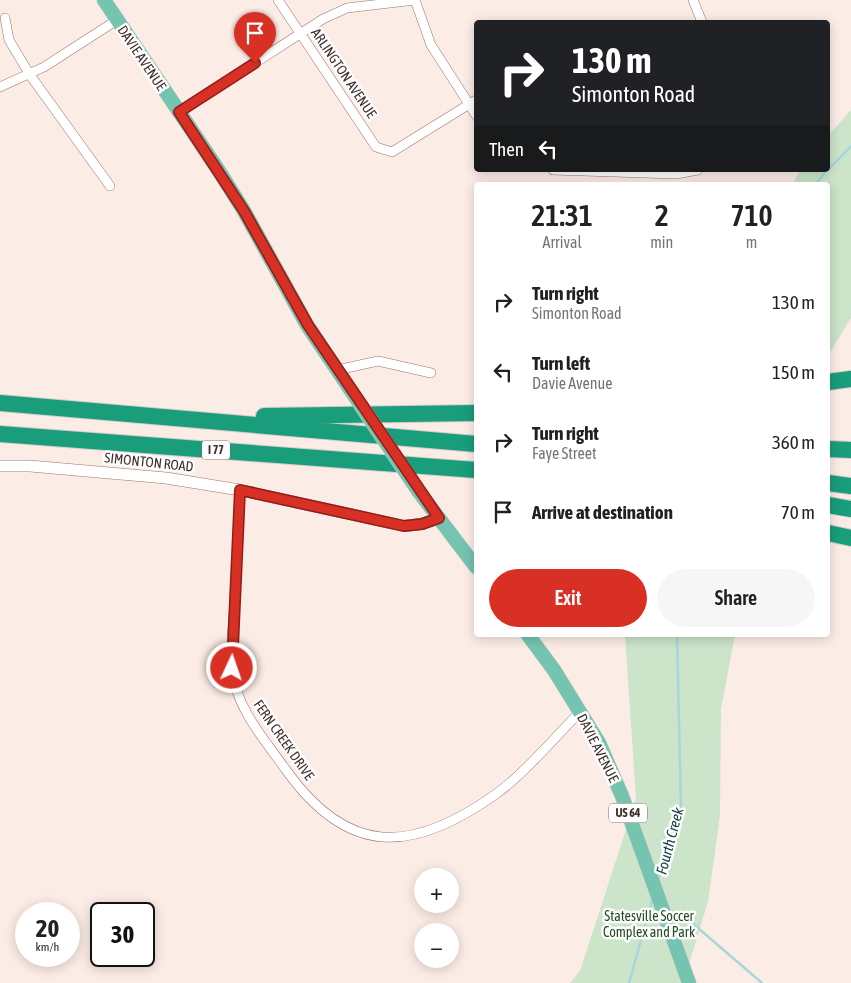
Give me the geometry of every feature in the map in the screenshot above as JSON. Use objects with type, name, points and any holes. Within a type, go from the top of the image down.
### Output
[{"type":"highway","points":[[830,382],[851,379]]},
{"type":"highway","name":"I 77","points":[[0,403],[474,444]]},
{"type":"highway","points":[[179,418],[474,413]]},
{"type":"highway","name":"I 77","points":[[0,434],[474,470]]},
{"type":"highway","points":[[406,437],[474,439]]},
{"type":"highway","points":[[830,449],[851,450]]},
{"type":"highway","points":[[830,483],[851,486]]},
{"type":"highway","points":[[830,505],[851,509]]},
{"type":"highway","points":[[830,533],[851,538]]},
{"type":"main road","name":"DAVIE AVENUE","points":[[104,0],[244,211],[308,325],[336,370],[419,492],[474,563]]},
{"type":"main road","name":"DAVIE AVENUE","points":[[529,637],[554,670],[599,744],[622,796],[689,983]]},
{"type":"street","name":"ARLINGTON AVENUE","points":[[278,0],[376,147],[392,152],[472,102]]},
{"type":"street","points":[[179,112],[345,4],[415,0],[431,45],[472,102]]},
{"type":"street","points":[[693,0],[701,20]]},
{"type":"street","points":[[5,18],[9,40],[30,75],[110,186]]},
{"type":"street","points":[[0,88],[30,75],[117,20]]},
{"type":"street","points":[[614,172],[676,174],[687,172]]},
{"type":"street","points":[[336,370],[378,361],[431,373]]},
{"type":"street","name":"SIMONTON ROAD","points":[[0,466],[30,466],[166,478],[240,490],[404,526],[422,524],[439,518]]},
{"type":"street","name":"FERN CREEK DRIVE","points":[[240,490],[232,668],[240,701],[249,718],[294,781],[321,809],[345,827],[380,838],[406,838],[449,822],[497,793],[580,712]]},
{"type":"green space","points":[[851,110],[851,318],[830,353],[830,182],[794,182],[799,172],[830,172],[830,134]]},
{"type":"green space","name":"Statesville Soccer Complex and Park","points":[[625,637],[735,637],[721,709],[720,816],[708,902],[683,983],[570,983],[580,971],[636,799]]},
{"type":"waterway","name":"Fourth Creek","points":[[830,168],[851,146]]},
{"type":"waterway","name":"Fourth Creek","points":[[817,182],[825,172]]},
{"type":"waterway","name":"Fourth Creek","points":[[658,880],[681,809],[677,637]]},
{"type":"waterway","name":"Fourth Creek","points":[[629,983],[653,897]]},
{"type":"waterway","points":[[648,914],[660,914]]},
{"type":"waterway","points":[[670,914],[691,922],[762,983]]},
{"type":"route","points":[[232,668],[240,490],[404,526],[422,524],[439,518],[419,492],[336,370],[286,287],[244,211],[179,112],[255,63]]}]
